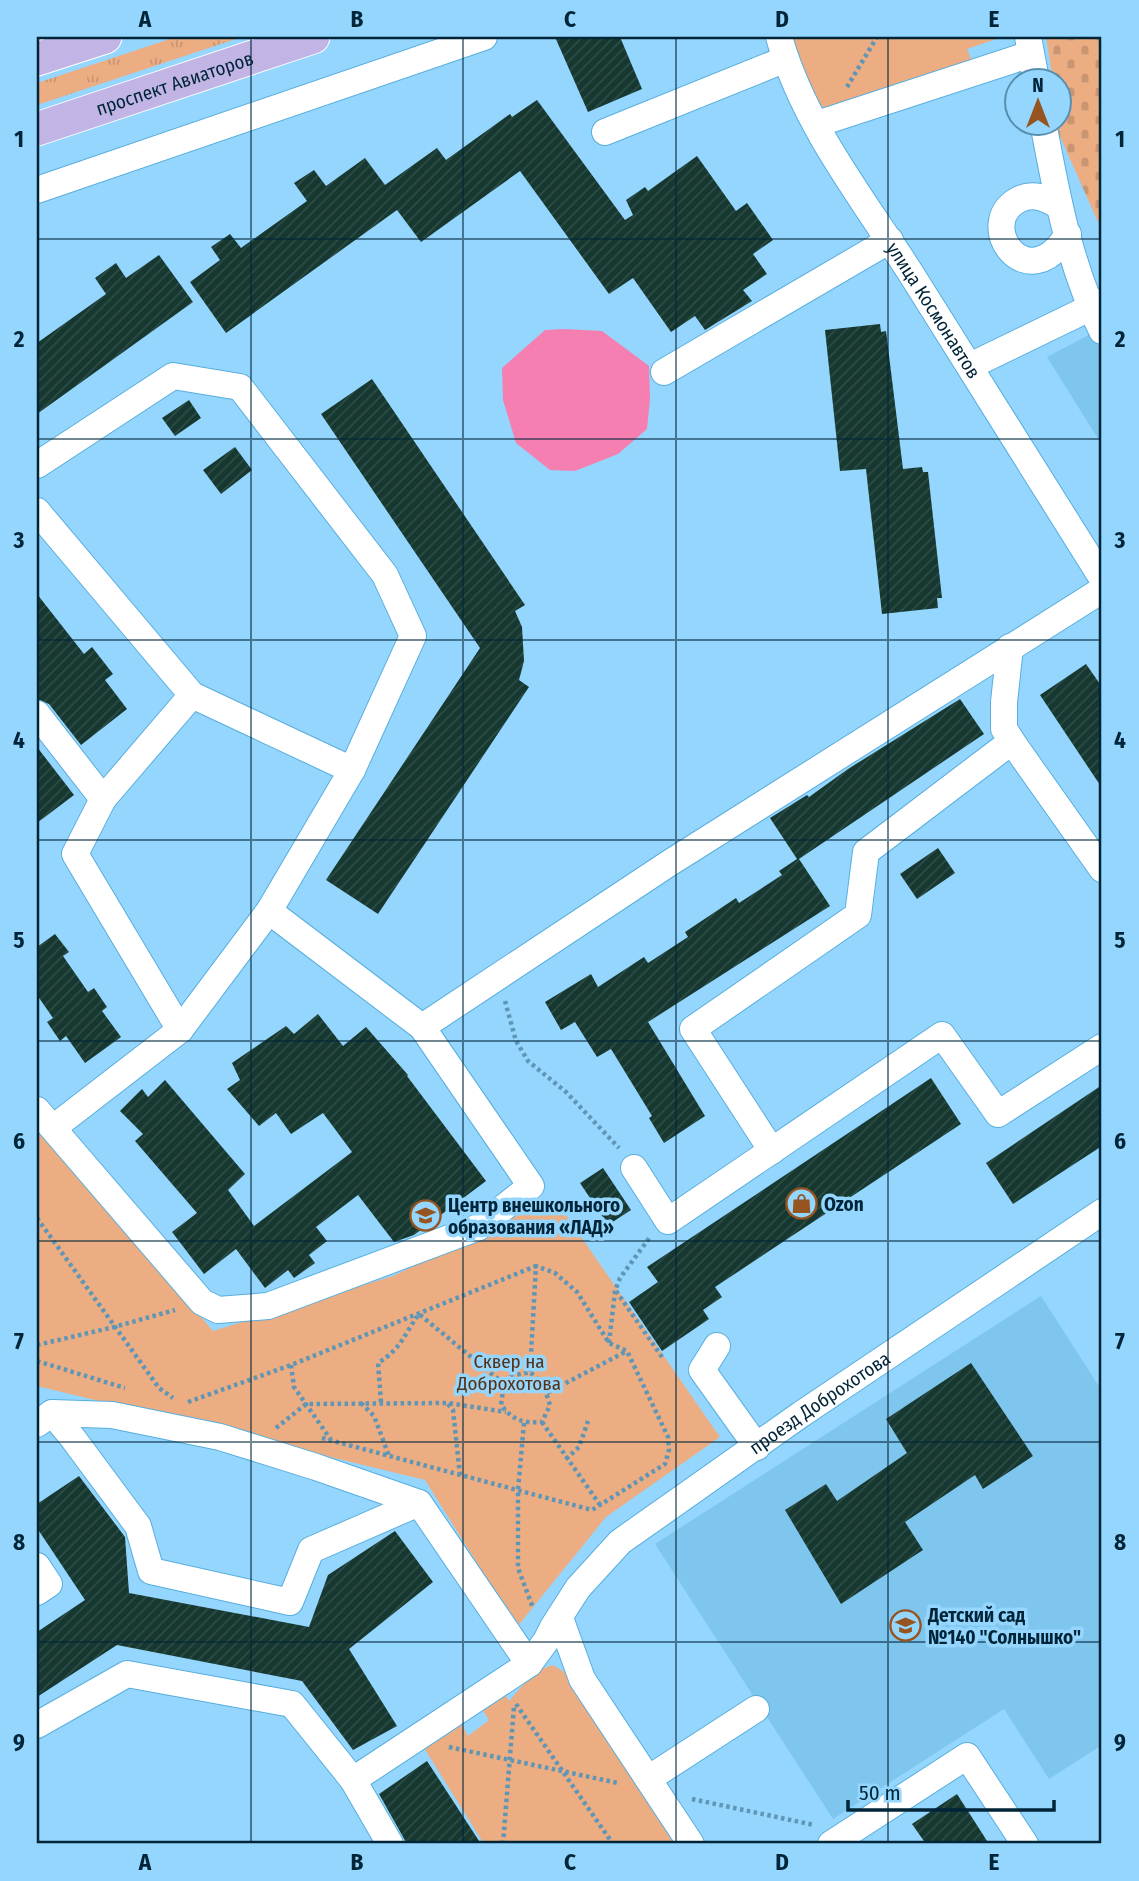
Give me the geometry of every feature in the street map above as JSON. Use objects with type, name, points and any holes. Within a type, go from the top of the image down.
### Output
[{"type":"main road","points":[[37,59],[105,37]]},
{"type":"main road","name":"проспект Авиаторов","points":[[37,129],[313,37]]},
{"type":"street","points":[[37,190],[484,37]]},
{"type":"street","points":[[821,123],[1029,46],[1033,66]]},
{"type":"street","points":[[605,132],[783,48]]},
{"type":"street","name":"улица Космонавтов","points":[[783,48],[821,123],[890,240],[1102,578]]},
{"type":"street","points":[[1046,136],[1059,206],[1096,304],[1102,331]]},
{"type":"street","points":[[1059,206],[1037,196],[1018,201],[1010,206],[1004,215],[1002,235],[1012,253],[1032,261],[1043,260],[1053,254],[1068,234]]},
{"type":"street","points":[[664,372],[890,240]]},
{"type":"street","points":[[970,366],[1096,304]]},
{"type":"street","points":[[37,465],[173,376],[240,387],[385,575],[413,636],[352,769],[269,911],[180,1030],[45,1119],[202,1302],[218,1310],[268,1306],[479,1227],[531,1186],[422,1027],[269,911]]},
{"type":"street","points":[[37,511],[192,695],[352,769]]},
{"type":"street","points":[[422,1027],[668,864],[1102,590]]},
{"type":"street","points":[[1010,648],[1004,729],[1102,869]]},
{"type":"street","points":[[180,1030],[75,854],[103,799],[192,695]]},
{"type":"street","points":[[37,714],[103,799]]},
{"type":"street","points":[[37,745],[103,799]]},
{"type":"street","points":[[772,1152],[693,1029],[858,915],[866,852],[1003,748],[1015,746]]},
{"type":"street","points":[[635,1168],[668,1221],[942,1035],[998,1114],[1102,1047]]},
{"type":"street","name":"проезд Доброхотова","points":[[529,1664],[578,1588],[620,1542],[800,1415],[1102,1212]]},
{"type":"street","points":[[717,1346],[702,1370],[757,1447]]},
{"type":"street","points":[[44,1418],[112,1415],[220,1437],[419,1503],[529,1664],[353,1780]]},
{"type":"street","points":[[44,1418],[72,1437],[138,1526],[151,1571],[290,1602],[311,1550],[419,1503]]},
{"type":"street","points":[[37,1566],[49,1584],[37,1592]]},
{"type":"street","points":[[560,1618],[582,1679],[691,1844]]},
{"type":"street","points":[[37,1725],[127,1674],[292,1704],[353,1780],[390,1844]]},
{"type":"street","points":[[648,1779],[755,1709]]},
{"type":"street","points":[[831,1844],[967,1756],[1025,1844]]},
{"type":"path","points":[[821,123],[877,37]]},
{"type":"path","points":[[500,977],[516,1041],[528,1061],[608,1134],[635,1168]]},
{"type":"path","points":[[609,1343],[615,1291],[620,1278],[665,1217]]},
{"type":"path","points":[[37,1218],[159,1388],[181,1404]]},
{"type":"path","points":[[181,1404],[291,1365],[536,1266],[555,1273],[577,1292],[609,1343],[627,1350],[668,1437],[668,1450],[665,1464],[592,1510],[320,1438]]},
{"type":"path","points":[[530,1372],[536,1266]]},
{"type":"path","points":[[615,1291],[662,1357]]},
{"type":"path","points":[[37,1345],[202,1302]]},
{"type":"path","points":[[419,1314],[504,1384]]},
{"type":"path","points":[[381,1402],[378,1363],[392,1355],[419,1314]]},
{"type":"path","points":[[547,1393],[627,1350]]},
{"type":"path","points":[[37,1361],[128,1389]]},
{"type":"path","points":[[291,1365],[294,1387],[331,1440]]},
{"type":"path","points":[[530,1372],[511,1376],[504,1384],[501,1405],[520,1423],[542,1422]]},
{"type":"path","points":[[530,1372],[543,1384],[550,1405],[542,1422]]},
{"type":"path","points":[[168,1401],[194,1408]]},
{"type":"path","points":[[361,1403],[374,1416],[390,1457]]},
{"type":"path","points":[[287,1430],[276,1428],[306,1404],[447,1403],[507,1412]]},
{"type":"path","points":[[447,1403],[453,1410],[460,1475]]},
{"type":"path","points":[[566,1459],[579,1447],[588,1421]]},
{"type":"path","points":[[542,1422],[600,1505]]},
{"type":"path","points":[[524,1423],[518,1490],[518,1569],[546,1641]]},
{"type":"path","points":[[503,1844],[514,1701],[613,1844]]},
{"type":"shaded area","points":[[1102,328],[1102,445],[1047,357]]},
{"type":"shaded area","points":[[545,330],[602,331],[649,366],[647,429],[618,454],[575,471],[550,470],[516,443],[503,400],[502,368]]},
{"type":"shaded area","name":"Детский сад №140 \"Солнышко\"","points":[[1041,1296],[1102,1391],[1102,1745],[1049,1779],[1004,1709],[833,1819],[655,1544]]},
{"type":"green space","points":[[176,37],[242,37],[37,105],[37,83]]},
{"type":"green space","points":[[789,37],[1002,37],[967,49],[972,61],[833,110],[818,105]]},
{"type":"green space","points":[[1046,37],[1102,37],[1102,221],[1098,222],[1060,136],[1072,136],[1072,66],[1051,66]]},
{"type":"green space","name":"Сквер на Доброхотова","points":[[37,1126],[213,1331],[393,1276],[554,1198],[720,1437],[606,1517],[517,1627],[425,1480],[37,1386]]},
{"type":"green space","points":[[553,1665],[567,1674],[674,1844],[484,1844],[424,1748],[460,1722],[468,1736],[489,1720],[480,1706],[502,1690],[509,1701],[535,1671]]},
{"type":"building","points":[[555,37],[620,37],[642,89],[588,112]]},
{"type":"building","points":[[537,100],[625,220],[633,215],[626,200],[645,187],[648,191],[697,156],[736,211],[747,203],[773,240],[753,254],[767,274],[743,290],[752,301],[705,330],[695,316],[671,332],[633,278],[609,294],[520,171],[421,242],[397,210],[226,333],[190,282],[220,260],[211,247],[230,234],[241,248],[307,201],[294,183],[314,170],[326,186],[365,158],[385,185],[437,148],[446,160],[510,114],[512,117]]},
{"type":"building","points":[[159,255],[193,302],[37,414],[37,343],[106,294],[95,278],[116,263],[126,278]]},
{"type":"building","points":[[880,324],[881,332],[886,331],[903,469],[922,467],[923,472],[928,472],[942,598],[937,598],[938,608],[882,614],[866,469],[840,471],[825,330]]},
{"type":"building","points":[[372,379],[525,605],[515,611],[522,627],[524,661],[519,680],[529,687],[378,914],[326,880],[480,648],[321,414]]},
{"type":"building","points":[[189,400],[201,418],[175,436],[162,418]]},
{"type":"building","points":[[235,447],[252,470],[221,494],[203,470]]},
{"type":"building","points":[[37,594],[84,654],[92,647],[113,674],[105,680],[127,709],[81,745],[49,704],[37,699]]},
{"type":"building","points":[[1086,664],[1102,687],[1102,788],[1040,695]]},
{"type":"building","points":[[960,699],[984,734],[799,859],[830,906],[648,1022],[705,1116],[664,1143],[649,1118],[652,1116],[611,1049],[597,1057],[575,1022],[561,1030],[545,1002],[591,974],[598,987],[644,957],[648,963],[688,937],[685,932],[736,898],[739,903],[782,875],[779,871],[797,859],[770,818],[807,795],[809,797],[848,769]]},
{"type":"building","points":[[37,747],[74,795],[37,823]]},
{"type":"building","points":[[938,848],[955,873],[917,899],[900,874]]},
{"type":"building","points":[[55,934],[69,952],[63,956],[88,992],[94,988],[107,1007],[102,1011],[121,1037],[85,1063],[66,1036],[60,1041],[47,1022],[53,1018],[37,995],[37,947]]},
{"type":"building","points":[[318,1014],[343,1046],[366,1027],[408,1075],[486,1181],[414,1235],[394,1242],[358,1195],[316,1227],[327,1241],[309,1255],[315,1263],[294,1278],[288,1270],[265,1288],[236,1249],[204,1274],[172,1232],[197,1213],[135,1141],[143,1134],[120,1111],[142,1089],[148,1097],[165,1080],[245,1174],[228,1190],[254,1226],[352,1152],[323,1113],[291,1134],[276,1113],[259,1126],[227,1089],[240,1080],[232,1063],[286,1026],[294,1034]]},
{"type":"building","points":[[931,1078],[961,1124],[715,1287],[722,1297],[703,1310],[709,1319],[662,1351],[629,1302],[658,1282],[647,1267]]},
{"type":"building","points":[[1102,1085],[1102,1146],[1013,1204],[986,1163]]},
{"type":"building","points":[[603,1168],[631,1210],[608,1225],[580,1183]]},
{"type":"building","points":[[971,1363],[1033,1456],[983,1489],[975,1475],[905,1522],[923,1550],[841,1604],[785,1510],[826,1484],[837,1501],[907,1453],[886,1419]]},
{"type":"building","points":[[79,1476],[125,1537],[129,1593],[309,1627],[328,1575],[395,1531],[433,1582],[349,1649],[397,1726],[353,1750],[302,1681],[117,1645],[37,1697],[37,1632],[85,1600],[37,1528],[37,1504]]},
{"type":"building","points":[[427,1761],[481,1844],[407,1844],[379,1794]]},
{"type":"building","points":[[957,1794],[989,1844],[926,1844],[912,1824]]},
{"type":"place","name":"Ozon","points":[[801,1204]]},
{"type":"place","name":"Центр внешкольного образования «ЛАД»","points":[[425,1216]]},
{"type":"place","name":"Детский сад №140 \"Солнышко\"","points":[[905,1626]]}]
